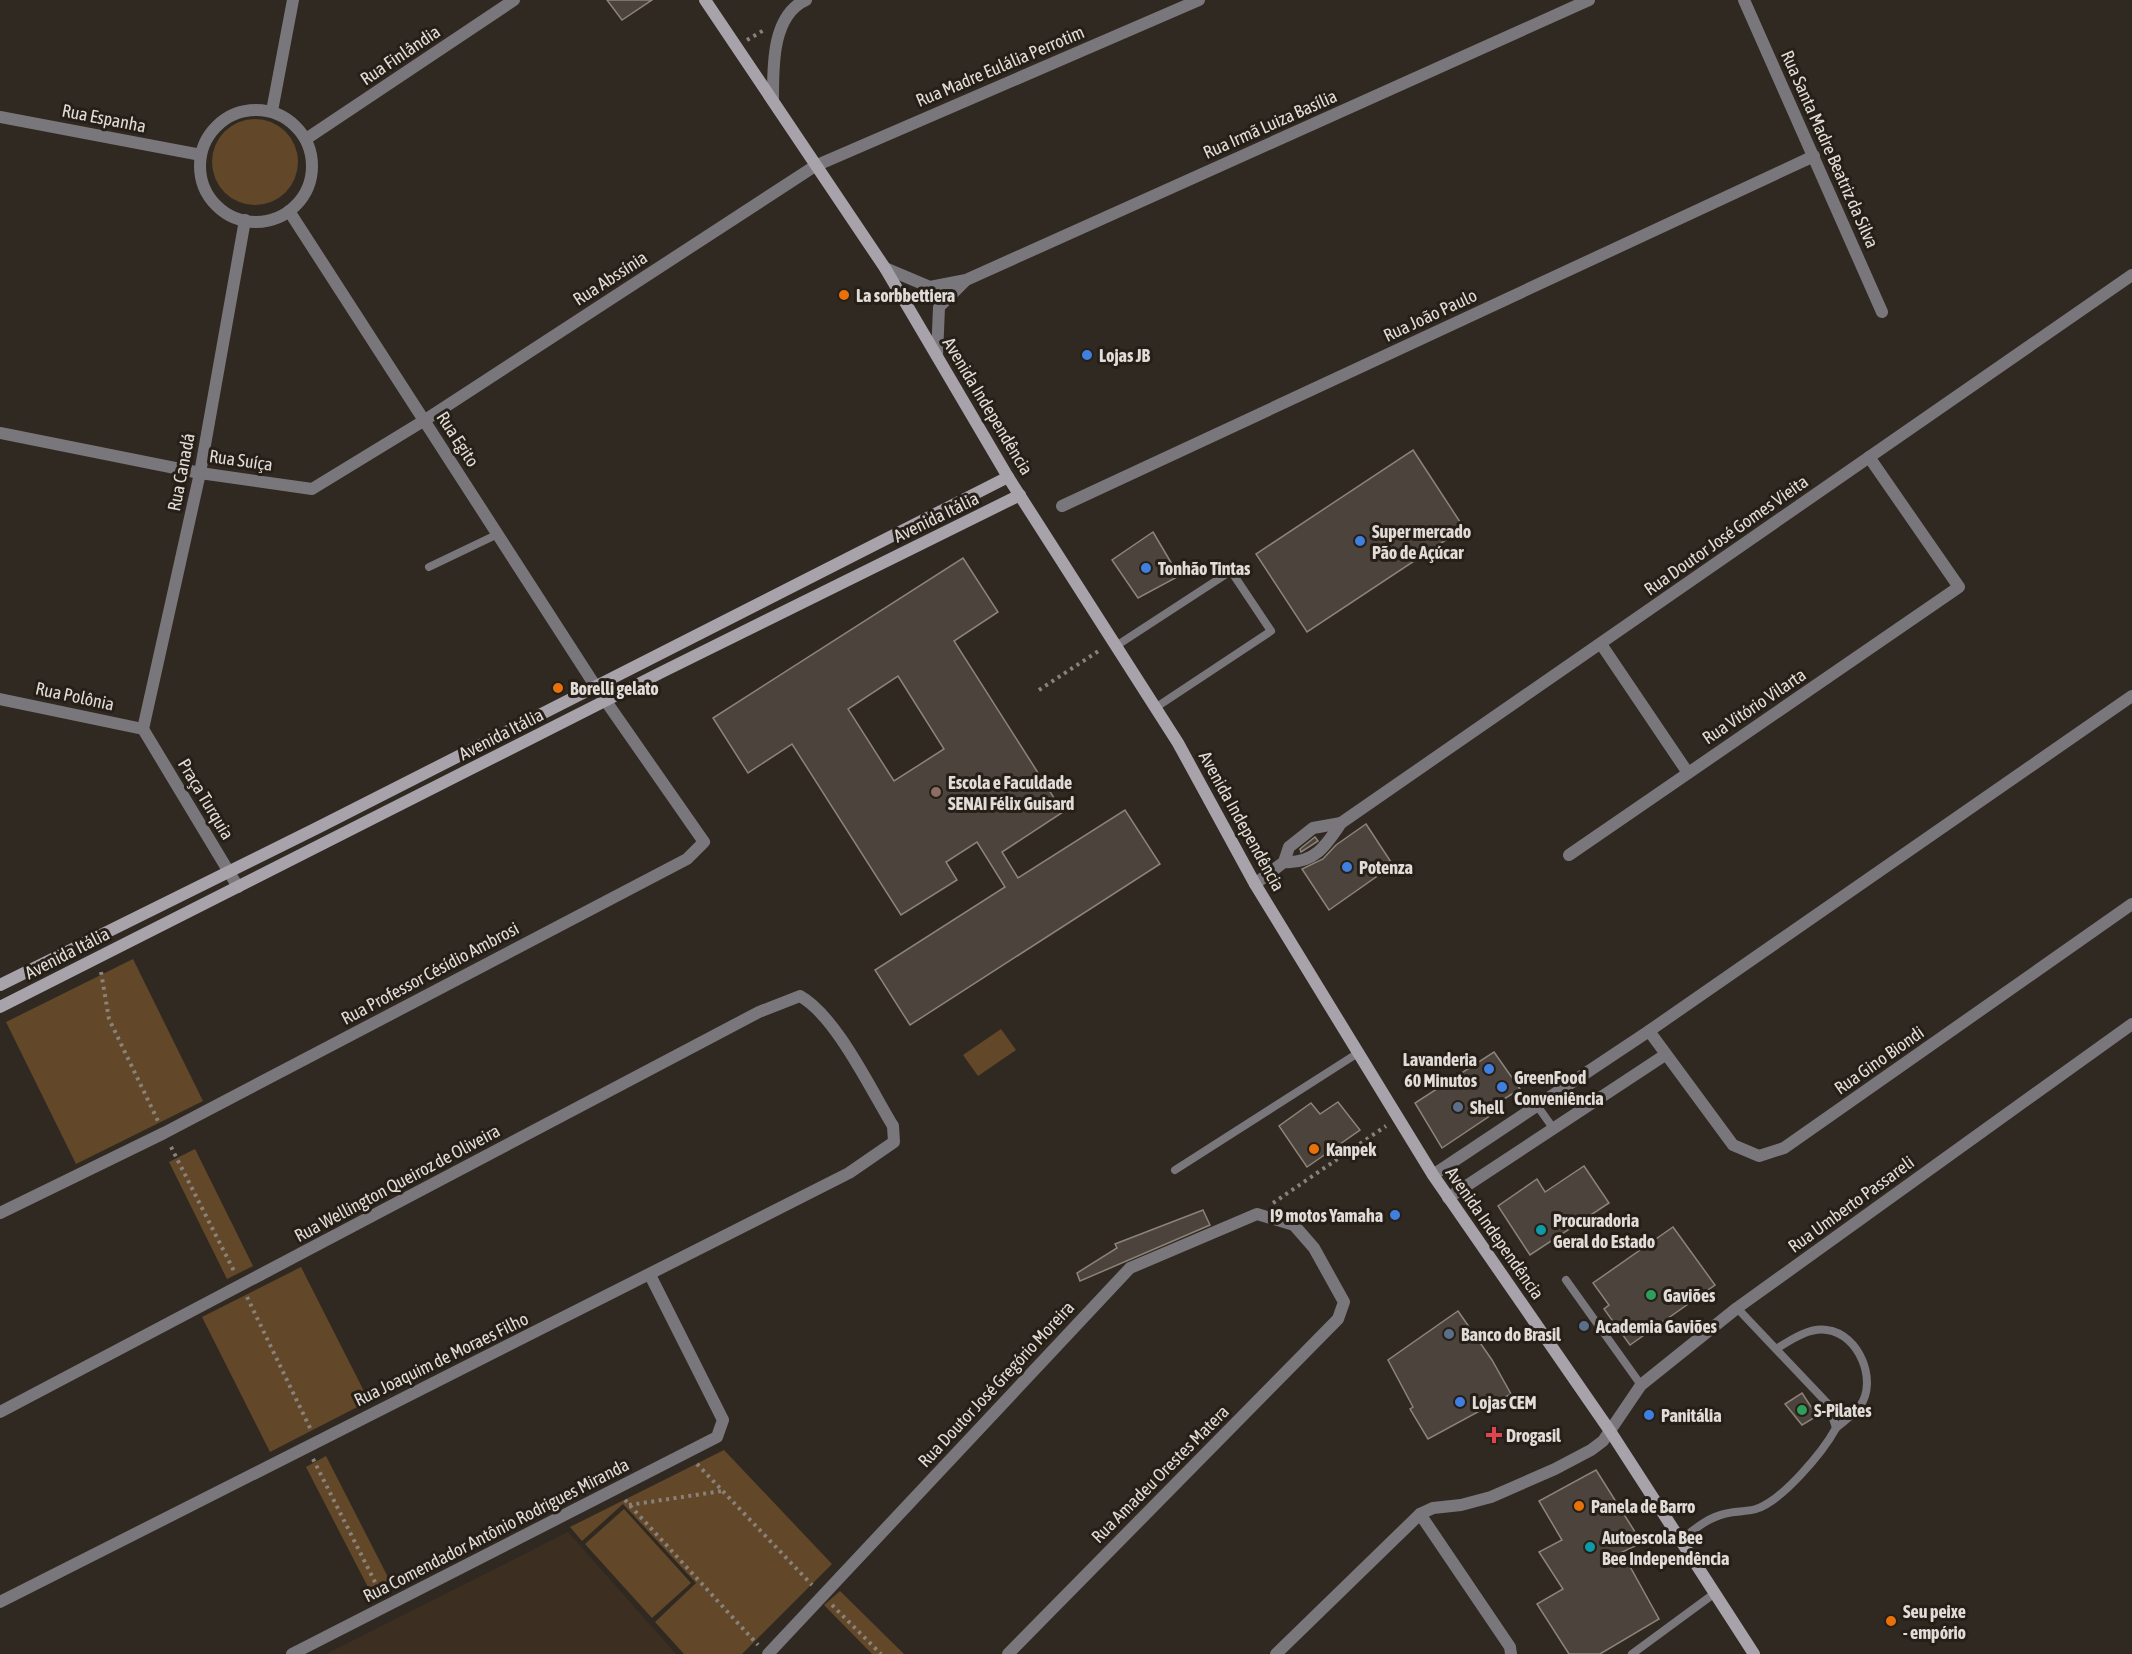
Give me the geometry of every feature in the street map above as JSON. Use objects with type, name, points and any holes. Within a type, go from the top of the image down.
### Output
[{"type":"main road","name":"Avenida Independência","points":[[705,0],[773,98],[885,268],[1008,477],[1178,743],[1255,884],[1433,1175],[1610,1431],[1755,1654]]},
{"type":"main road","name":"Avenida Itália","points":[[0,985],[229,872],[1008,477]]},
{"type":"main road","name":"Avenida Itália","points":[[0,1007],[1020,495]]},
{"type":"street","points":[[272,111],[293,0]]},
{"type":"street","name":"Rua Finlândia","points":[[306,139],[514,0]]},
{"type":"street","points":[[773,98],[773,64],[785,17],[806,0]]},
{"type":"street","name":"Rua Madre Eulália Perrotim","points":[[815,165],[1199,0]]},
{"type":"street","name":"Rua Irmã Luiza Basília","points":[[885,268],[930,287],[966,280],[1589,0]]},
{"type":"street","name":"Rua Santa Madre Beatriz da Silva","points":[[1744,0],[1882,312]]},
{"type":"street","points":[[252,109],[272,111],[293,123],[306,139],[312,158],[312,177],[305,194],[290,210],[268,221],[245,220],[234,217],[208,195],[201,175],[201,155],[206,140],[216,126],[234,114],[252,109]]},
{"type":"street","name":"Rua Espanha","points":[[0,117],[201,155]]},
{"type":"street","name":"Rua João Paulo","points":[[1062,506],[1814,156]]},
{"type":"street","name":"Rua Abssínia","points":[[425,420],[815,165]]},
{"type":"street","name":"Rua Egito","points":[[290,210],[596,687]]},
{"type":"street","name":"Rua Canadá","points":[[143,729],[200,473],[245,220]]},
{"type":"street","name":"Rua Doutor José Gomes Vieita","points":[[1341,823],[2132,275]]},
{"type":"street","name":"Rua Irmã Luiza Basília","points":[[938,356],[939,306],[966,280]]},
{"type":"street","name":"Rua Suíça","points":[[0,433],[200,473],[312,489],[425,420]]},
{"type":"street","name":"Rua Vitório Vilarta","points":[[1569,855],[1959,587],[1869,457]]},
{"type":"street","points":[[1601,644],[1688,773]]},
{"type":"street","name":"Rua Professor Césídio Ambrosi","points":[[0,1213],[164,1133],[687,859],[704,842],[596,687]]},
{"type":"street","points":[[1433,1175],[1648,1031],[2132,696]]},
{"type":"street","name":"Rua Polônia","points":[[0,699],[143,729]]},
{"type":"street","name":"Praça Turquia","points":[[143,729],[238,887]]},
{"type":"street","points":[[1284,862],[1301,863],[1318,852],[1326,846],[1341,823]]},
{"type":"street","points":[[1255,884],[1284,862],[1288,847],[1313,828],[1341,823]]},
{"type":"street","name":"Rua Gino Biondi","points":[[1648,1031],[1732,1145],[1759,1156],[1784,1148],[2132,904]]},
{"type":"street","name":"Rua Wellington Queiroz de Oliveira","points":[[0,1412],[759,1012],[800,996],[812,1002]]},
{"type":"street","name":"Rua Joaquim de Moraes Filho","points":[[0,1602],[849,1173],[894,1142],[893,1126],[834,1029],[812,1002]]},
{"type":"street","name":"Rua Umberto Passareli","points":[[1420,1514],[1433,1508],[1461,1505],[1491,1497],[1555,1470],[1591,1450],[1610,1431],[1641,1385],[1737,1308],[2132,1024]]},
{"type":"street","points":[[1448,1198],[1665,1055]]},
{"type":"street","name":"Rua Amadeu Orestes Matera","points":[[1008,1654],[1338,1319],[1344,1302],[1314,1248],[1294,1225],[1257,1214]]},
{"type":"street","name":"Rua Doutor José Gregório Moreira","points":[[763,1650],[822,1596],[1130,1268],[1257,1214]]},
{"type":"street","name":"Rua Comendador Antônio Rodrigues Miranda","points":[[292,1654],[717,1437],[723,1420],[650,1275]]},
{"type":"street","points":[[1276,1654],[1420,1514],[1510,1647],[1511,1654]]},
{"type":"lane","points":[[429,567],[498,534]]},
{"type":"lane","points":[[1115,644],[1231,571],[1271,632],[1155,708]]},
{"type":"lane","points":[[1175,1170],[1358,1053]]},
{"type":"lane","points":[[1536,1104],[1553,1128]]},
{"type":"lane","points":[[1566,1280],[1641,1385]]},
{"type":"lane","points":[[1737,1308],[1828,1405],[1836,1428]]},
{"type":"lane","points":[[1680,1540],[1702,1523],[1724,1514],[1757,1509],[1778,1495],[1825,1448],[1836,1428],[1861,1406],[1868,1377],[1854,1344],[1828,1330],[1802,1334],[1776,1349]]},
{"type":"lane","points":[[1632,1654],[1715,1593]]},
{"type":"path","points":[[737,46],[785,17]]},
{"type":"path","points":[[1039,690],[1115,644]]},
{"type":"path","points":[[99,957],[109,1019],[311,1428],[306,1446],[387,1606]]},
{"type":"path","points":[[1257,1214],[1399,1117]]},
{"type":"path","points":[[686,1453],[822,1596],[881,1654]]},
{"type":"path","points":[[615,1489],[763,1650]]},
{"type":"path","points":[[629,1504],[722,1491]]},
{"type":"shaded area","points":[[255,119],[279,126],[291,138],[298,162],[291,186],[279,198],[255,205],[231,198],[219,186],[212,162],[219,138],[231,126]]},
{"type":"shaded area","points":[[133,959],[203,1101],[76,1164],[6,1022]]},
{"type":"shaded area","points":[[1001,1029],[1016,1050],[978,1076],[963,1055]]},
{"type":"shaded area","points":[[195,1149],[253,1266],[227,1279],[169,1162]]},
{"type":"shaded area","points":[[301,1267],[369,1401],[270,1452],[202,1317]]},
{"type":"shaded area","points":[[724,1450],[832,1564],[742,1654],[684,1654],[655,1622],[696,1583],[623,1504],[582,1541],[570,1527]]},
{"type":"shaded area","points":[[326,1456],[391,1583],[371,1593],[306,1467]]},
{"type":"shaded area","points":[[624,1509],[691,1583],[652,1618],[585,1544]]},
{"type":"shaded area","points":[[568,1532],[676,1654],[326,1654]]},
{"type":"shaded area","points":[[840,1591],[904,1654],[872,1654],[824,1605]]},
{"type":"building","points":[[607,0],[652,0],[622,20]]},
{"type":"building","name":"Super mercado Pão de Açúcar","points":[[1413,450],[1464,528],[1307,632],[1256,554]]},
{"type":"building","name":"Tonhão Tintas","points":[[1153,532],[1179,576],[1138,598],[1112,560]]},
{"type":"building","name":"Escola e Faculdade SENAI Félix Guisard","points":[[963,558],[998,612],[954,641],[1063,812],[1002,852],[1018,878],[1125,810],[1160,864],[910,1025],[875,970],[1005,887],[977,842],[946,862],[957,880],[901,915],[792,744],[748,773],[713,718]],"holes":[[[898,676],[944,749],[894,781],[848,709]]]},
{"type":"building","name":"Potenza","points":[[1366,824],[1393,865],[1329,910],[1302,869],[1323,859],[1336,845]]},
{"type":"building","points":[[1315,837],[1318,841],[1301,852],[1300,849]]},
{"type":"building","name":"Shell","points":[[1494,1052],[1520,1089],[1496,1104],[1500,1109],[1442,1148],[1415,1103]]},
{"type":"building","name":"Kanpek","points":[[1338,1102],[1360,1130],[1307,1167],[1279,1126],[1311,1103],[1320,1114]]},
{"type":"building","name":"Procuradoria Geral do Estado","points":[[1584,1166],[1609,1203],[1530,1255],[1498,1206],[1537,1179],[1545,1192]]},
{"type":"building","points":[[1203,1210],[1210,1225],[1080,1281],[1077,1273],[1117,1248],[1115,1244]]},
{"type":"building","name":"Gaviões","points":[[1673,1227],[1715,1285],[1630,1345],[1604,1309],[1609,1305],[1593,1283]]},
{"type":"building","points":[[1458,1311],[1492,1360],[1511,1394],[1428,1439],[1410,1409],[1413,1407],[1388,1360]]},
{"type":"building","name":"S-Pilates","points":[[1802,1393],[1817,1416],[1802,1425],[1785,1404]]},
{"type":"building","points":[[1596,1470],[1642,1543],[1622,1552],[1659,1619],[1600,1654],[1569,1654],[1537,1604],[1563,1589],[1539,1552],[1562,1540],[1539,1501]]},
{"type":"place","name":"La sorbbettiera","points":[[844,295]]},
{"type":"place","name":"Lojas JB","points":[[1087,355]]},
{"type":"place","name":"Super mercado Pão de Açúcar","points":[[1360,541]]},
{"type":"place","name":"Tonhão Tintas","points":[[1146,568]]},
{"type":"place","name":"Borelli gelato","points":[[558,688]]},
{"type":"place","name":"Escola e Faculdade SENAI Félix Guisard","points":[[936,792]]},
{"type":"place","name":"Potenza","points":[[1347,867]]},
{"type":"place","name":"Lavanderia 60 Minutos","points":[[1489,1069]]},
{"type":"place","name":"GreenFood Conveniência","points":[[1502,1087]]},
{"type":"place","name":"Shell","points":[[1458,1107]]},
{"type":"place","name":"Kanpek","points":[[1314,1149]]},
{"type":"place","name":"I9 motos Yamaha","points":[[1395,1215]]},
{"type":"place","name":"Procuradoria Geral do Estado","points":[[1541,1230]]},
{"type":"place","name":"Gaviões","points":[[1651,1295]]},
{"type":"place","name":"Academia Gaviões","points":[[1584,1326]]},
{"type":"place","name":"Banco do Brasil","points":[[1449,1334]]},
{"type":"place","name":"Lojas CEM","points":[[1460,1402]]},
{"type":"place","name":"S-Pilates","points":[[1802,1410]]},
{"type":"place","name":"Panitália","points":[[1649,1415]]},
{"type":"place","name":"Drogasil","points":[[1494,1435]]},
{"type":"place","name":"Panela de Barro","points":[[1579,1506]]},
{"type":"place","name":"Autoescola Bee Bee Independência","points":[[1590,1547]]},
{"type":"place","name":"Seu peixe - empório","points":[[1891,1621]]}]
